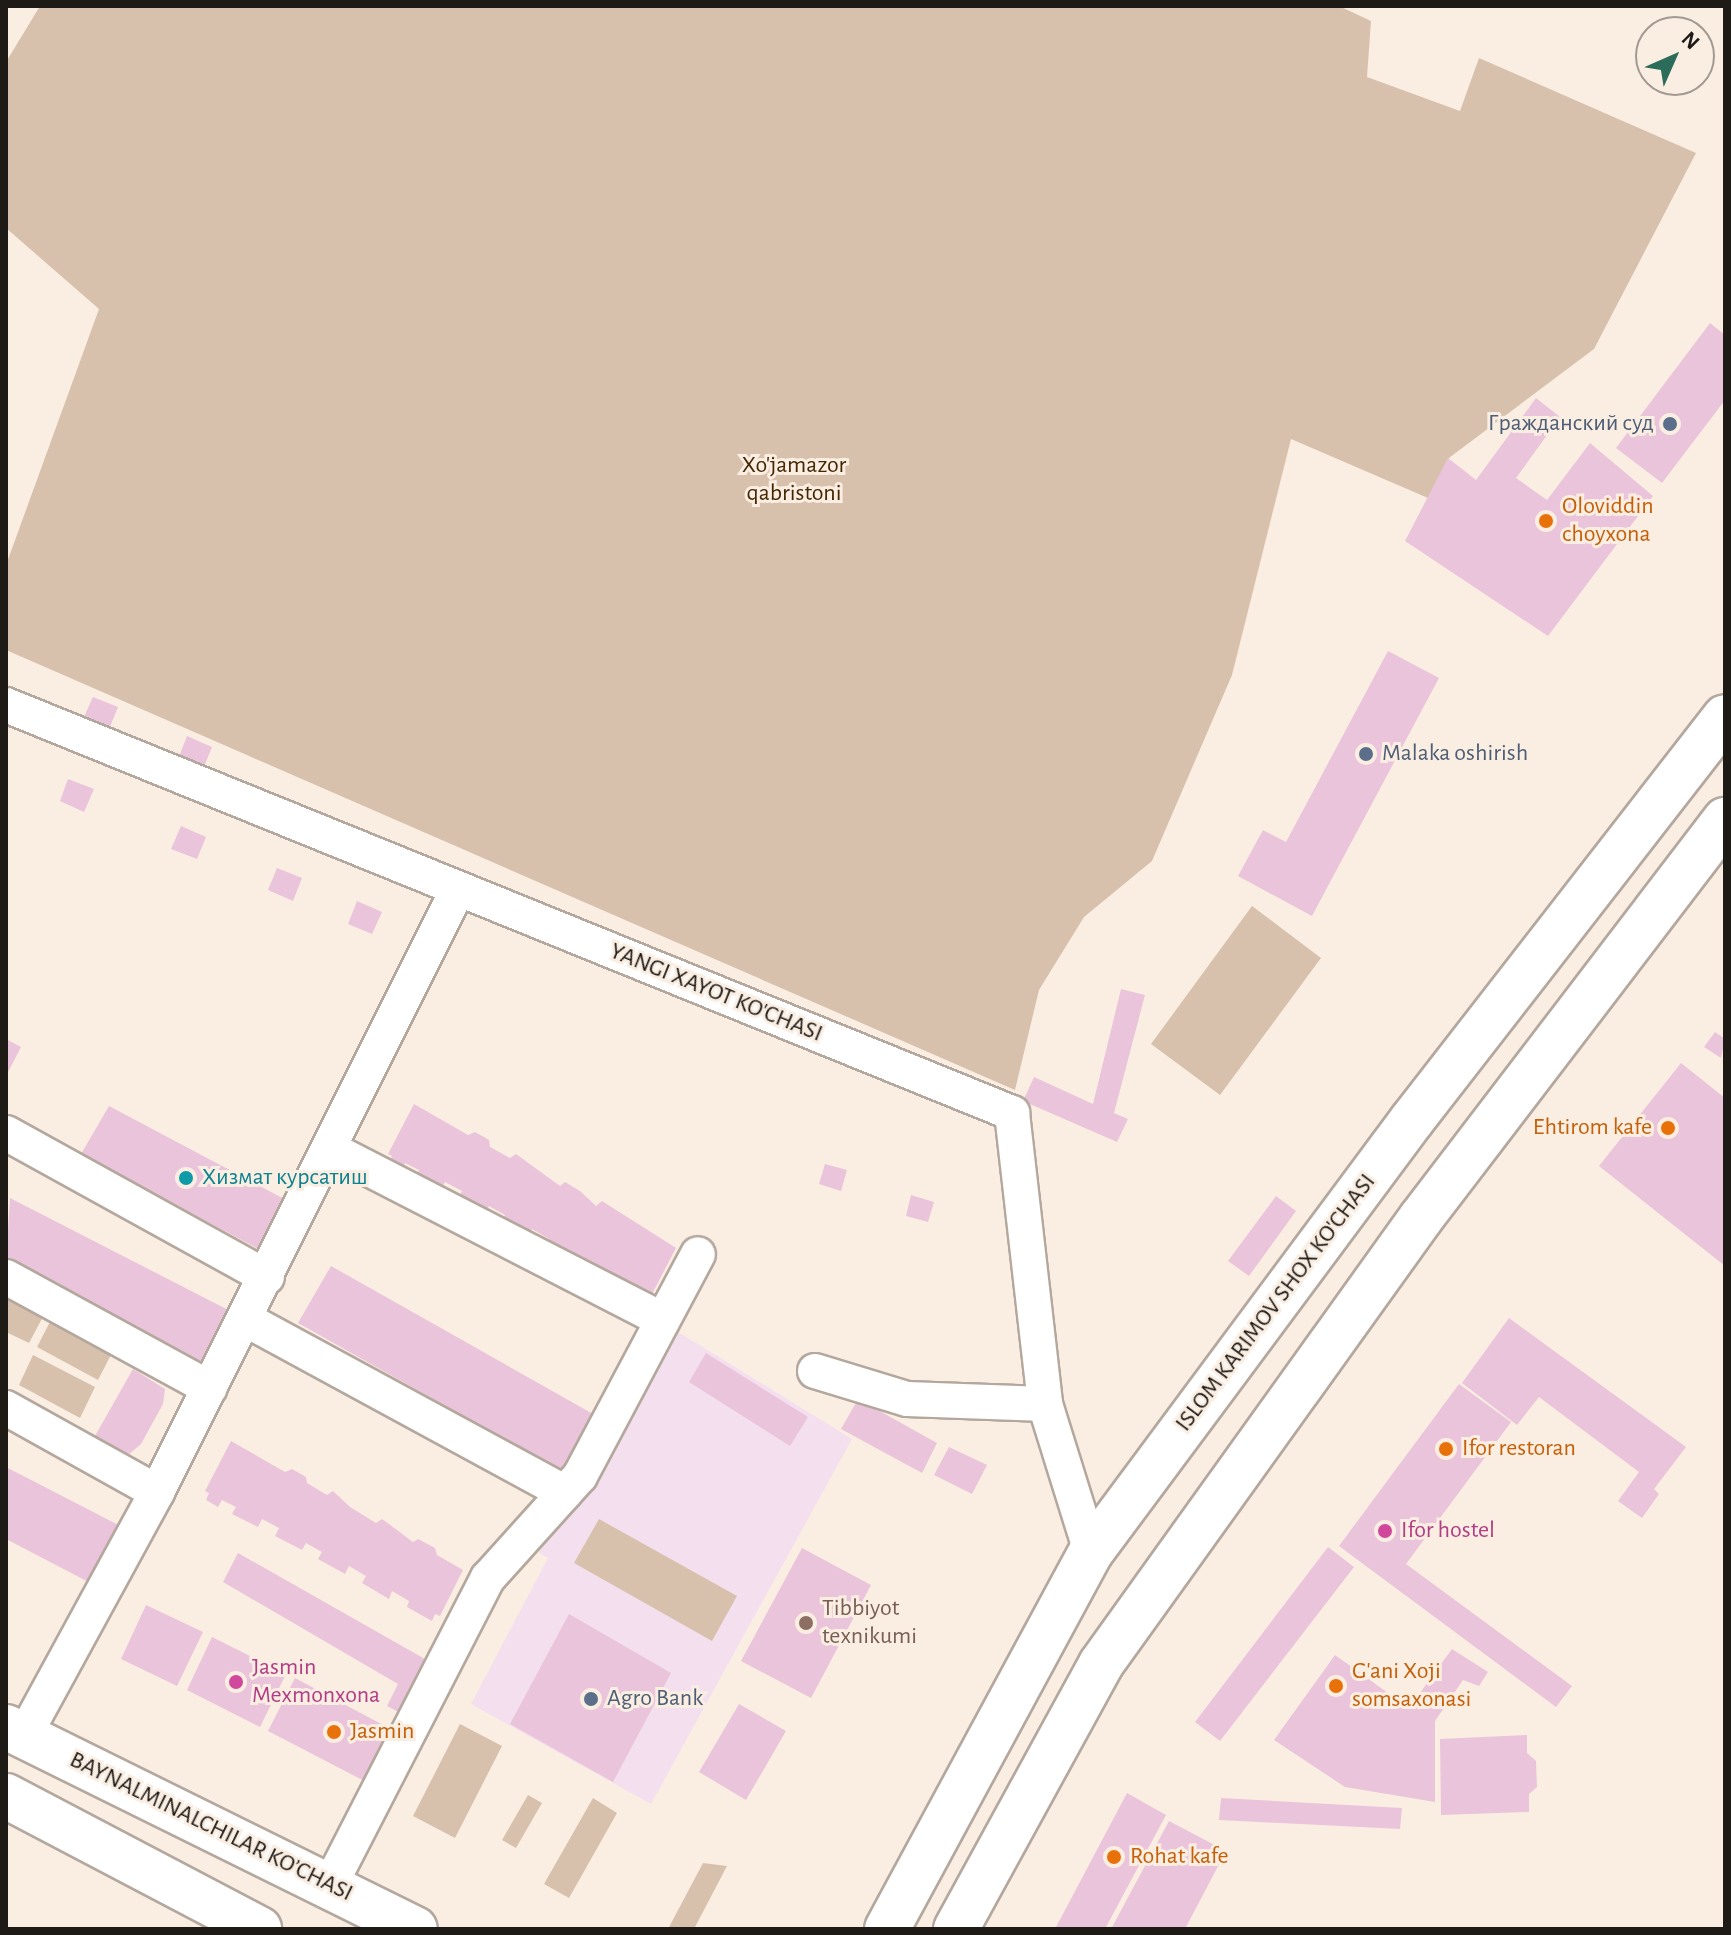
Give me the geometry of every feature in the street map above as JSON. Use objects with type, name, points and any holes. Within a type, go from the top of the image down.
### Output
[{"type":"main road","name":"ISLOM KARIMOV SHOX KO'CHASI","points":[[887,1929],[1091,1552],[1412,1120],[1725,717]]},
{"type":"main road","points":[[956,1929],[1101,1664],[1259,1438],[1625,948],[1725,820]]},
{"type":"main road","points":[[1575,909],[1591,900],[1618,906],[1630,931],[1625,948]]},
{"type":"main road","name":"BAYNALMINALCHILAR KO’CHASI","points":[[15,1731],[415,1929]]},
{"type":"main road","points":[[6,1796],[259,1929]]},
{"type":"street","name":"YANGI XAYOT KO'CHASI","points":[[6,705],[1012,1113],[1045,1404],[1091,1552]]},
{"type":"street","points":[[15,1731],[157,1492],[458,889]]},
{"type":"street","points":[[6,1133],[267,1277]]},
{"type":"street","points":[[330,1149],[663,1320]]},
{"type":"street","points":[[330,1885],[488,1578],[580,1476],[698,1254]]},
{"type":"street","points":[[6,1277],[210,1388]]},
{"type":"street","points":[[245,1319],[565,1493]]},
{"type":"street","points":[[815,1371],[907,1399],[1045,1404]]},
{"type":"street","points":[[6,1408],[157,1492]]},
{"type":"shaded area","points":[[670,1327],[852,1439],[651,1804],[471,1704],[548,1558],[539,1553]]},
{"type":"green space","name":"Xo'jamazor qabristoni","points":[[40,6],[1339,6],[1371,21],[1367,77],[1460,111],[1479,58],[1696,153],[1594,349],[1449,458],[1428,498],[1291,439],[1232,675],[1152,861],[1084,917],[1039,990],[1015,1090],[6,650],[6,565],[99,309],[6,228],[6,62]]},
{"type":"green space","points":[[1252,906],[1321,958],[1220,1095],[1151,1044]]},
{"type":"green space","points":[[6,1294],[45,1313],[29,1343],[6,1332]]},
{"type":"green space","points":[[52,1318],[114,1349],[98,1380],[37,1347]]},
{"type":"green space","points":[[33,1355],[95,1387],[80,1418],[19,1385]]},
{"type":"green space","points":[[599,1519],[737,1596],[712,1641],[574,1563]]},
{"type":"green space","points":[[460,1724],[502,1746],[455,1838],[413,1816]]},
{"type":"green space","points":[[528,1795],[542,1803],[516,1848],[502,1840]]},
{"type":"green space","points":[[593,1798],[617,1813],[569,1898],[544,1884]]},
{"type":"green space","points":[[703,1863],[727,1866],[694,1929],[668,1929]]},
{"type":"building","name":"Гражданский суд","points":[[1710,323],[1725,335],[1725,400],[1662,483],[1616,448]]},
{"type":"building","points":[[1536,398],[1560,417],[1516,478],[1547,500],[1590,443],[1653,496],[1548,636],[1405,541],[1448,458],[1476,480]]},
{"type":"building","name":"Malaka oshirish","points":[[1388,651],[1439,678],[1312,916],[1238,876],[1263,830],[1286,842]]},
{"type":"building","points":[[93,697],[118,707],[109,729],[83,719]]},
{"type":"building","points":[[187,736],[212,747],[203,769],[178,759]]},
{"type":"building","points":[[68,779],[94,789],[84,812],[60,801]]},
{"type":"building","points":[[181,826],[206,837],[197,859],[171,849]]},
{"type":"building","points":[[277,868],[302,878],[293,901],[268,890]]},
{"type":"building","points":[[357,901],[382,912],[372,934],[348,924]]},
{"type":"building","points":[[1121,989],[1145,995],[1114,1113],[1128,1119],[1117,1142],[1023,1101],[1034,1077],[1093,1104]]},
{"type":"building","points":[[1715,1032],[1725,1039],[1721,1058],[1704,1047]]},
{"type":"building","points":[[6,1039],[21,1047],[6,1076]]},
{"type":"building","points":[[1681,1063],[1725,1098],[1725,1266],[1599,1166]]},
{"type":"building","points":[[414,1104],[468,1135],[475,1132],[489,1140],[490,1147],[510,1158],[516,1154],[560,1186],[565,1182],[580,1191],[596,1206],[602,1201],[676,1248],[651,1296],[619,1277],[615,1284],[590,1270],[593,1264],[576,1254],[572,1261],[545,1246],[549,1239],[532,1229],[528,1236],[501,1222],[505,1215],[489,1206],[486,1213],[458,1198],[462,1191],[445,1182],[441,1190],[416,1177],[419,1170],[405,1163],[402,1170],[389,1163],[392,1156],[388,1154]]},
{"type":"building","name":"Хизмат курсатиш","points":[[109,1106],[290,1202],[264,1252],[81,1154]]},
{"type":"building","points":[[825,1164],[847,1170],[841,1191],[819,1184]]},
{"type":"building","points":[[911,1195],[934,1202],[928,1222],[906,1216]]},
{"type":"building","points":[[1276,1196],[1296,1211],[1249,1276],[1228,1261]]},
{"type":"building","points":[[10,1198],[238,1315],[211,1368],[6,1263]]},
{"type":"building","points":[[331,1266],[593,1414],[561,1471],[298,1323]]},
{"type":"building","points":[[1509,1318],[1686,1447],[1654,1489],[1659,1494],[1642,1518],[1618,1501],[1639,1472],[1539,1397],[1517,1425],[1462,1383]]},
{"type":"building","points":[[706,1353],[808,1417],[790,1446],[689,1382]]},
{"type":"building","points":[[133,1369],[165,1389],[163,1404],[141,1444],[128,1455],[95,1436]]},
{"type":"building","points":[[1459,1384],[1511,1422],[1406,1564],[1572,1686],[1556,1707],[1339,1546]]},
{"type":"building","points":[[858,1399],[937,1443],[922,1473],[841,1429]]},
{"type":"building","points":[[231,1441],[285,1472],[292,1469],[327,1495],[333,1491],[350,1507],[376,1523],[382,1519],[413,1542],[418,1539],[435,1548],[437,1555],[463,1570],[440,1616],[435,1614],[432,1621],[407,1607],[409,1601],[392,1591],[389,1599],[362,1583],[366,1576],[349,1566],[345,1574],[318,1559],[322,1552],[306,1543],[302,1550],[275,1536],[279,1528],[262,1519],[258,1527],[232,1514],[236,1507],[222,1500],[218,1507],[206,1500],[209,1493],[205,1491]]},
{"type":"building","points":[[949,1447],[987,1465],[972,1494],[934,1475]]},
{"type":"building","points":[[6,1467],[130,1531],[100,1588],[6,1539]]},
{"type":"building","points":[[1328,1547],[1354,1567],[1220,1741],[1195,1722]]},
{"type":"building","name":"Tibbiyot texnikumi","points":[[802,1548],[871,1585],[811,1698],[741,1661]]},
{"type":"building","points":[[238,1553],[432,1663],[404,1715],[387,1706],[398,1684],[223,1582]]},
{"type":"building","points":[[146,1605],[203,1632],[177,1686],[121,1659]]},
{"type":"building","name":"Agro Bank","points":[[569,1614],[671,1673],[613,1782],[510,1724]]},
{"type":"building","name":"Jasmin Mexmonxona","points":[[212,1637],[286,1674],[260,1727],[187,1690]]},
{"type":"building","points":[[1452,1649],[1488,1672],[1479,1686],[1463,1680],[1435,1721],[1435,1802],[1345,1787],[1274,1740],[1335,1655],[1409,1708]]},
{"type":"building","name":"Jasmin","points":[[295,1678],[400,1734],[374,1786],[268,1731]]},
{"type":"building","points":[[739,1704],[786,1731],[746,1800],[699,1772]]},
{"type":"building","points":[[1527,1735],[1527,1753],[1536,1761],[1537,1787],[1529,1794],[1529,1812],[1441,1815],[1440,1739]]},
{"type":"building","points":[[1127,1793],[1166,1815],[1105,1929],[1055,1929]]},
{"type":"building","points":[[1221,1798],[1402,1808],[1400,1829],[1219,1820]]},
{"type":"building","points":[[1169,1821],[1226,1851],[1185,1929],[1111,1929]]},
{"type":"place","name":"Гражданский суд","points":[[1670,424]]},
{"type":"place","name":"Oloviddin choyxona","points":[[1546,521]]},
{"type":"place","name":"Malaka oshirish","points":[[1366,754]]},
{"type":"place","name":"Ehtirom kafe","points":[[1668,1128]]},
{"type":"place","name":"Хизмат курсатиш","points":[[186,1178]]},
{"type":"place","name":"Ifor restoran","points":[[1446,1449]]},
{"type":"place","name":"Ifor hostel","points":[[1385,1531]]},
{"type":"place","name":"Tibbiyot texnikumi","points":[[806,1623]]},
{"type":"place","name":"Jasmin Mexmonxona","points":[[236,1682]]},
{"type":"place","name":"G'ani Xoji somsaxonasi","points":[[1336,1686]]},
{"type":"place","name":"Agro Bank","points":[[591,1699]]},
{"type":"place","name":"Jasmin","points":[[334,1732]]},
{"type":"place","name":"Rohat kafe","points":[[1114,1857]]}]
